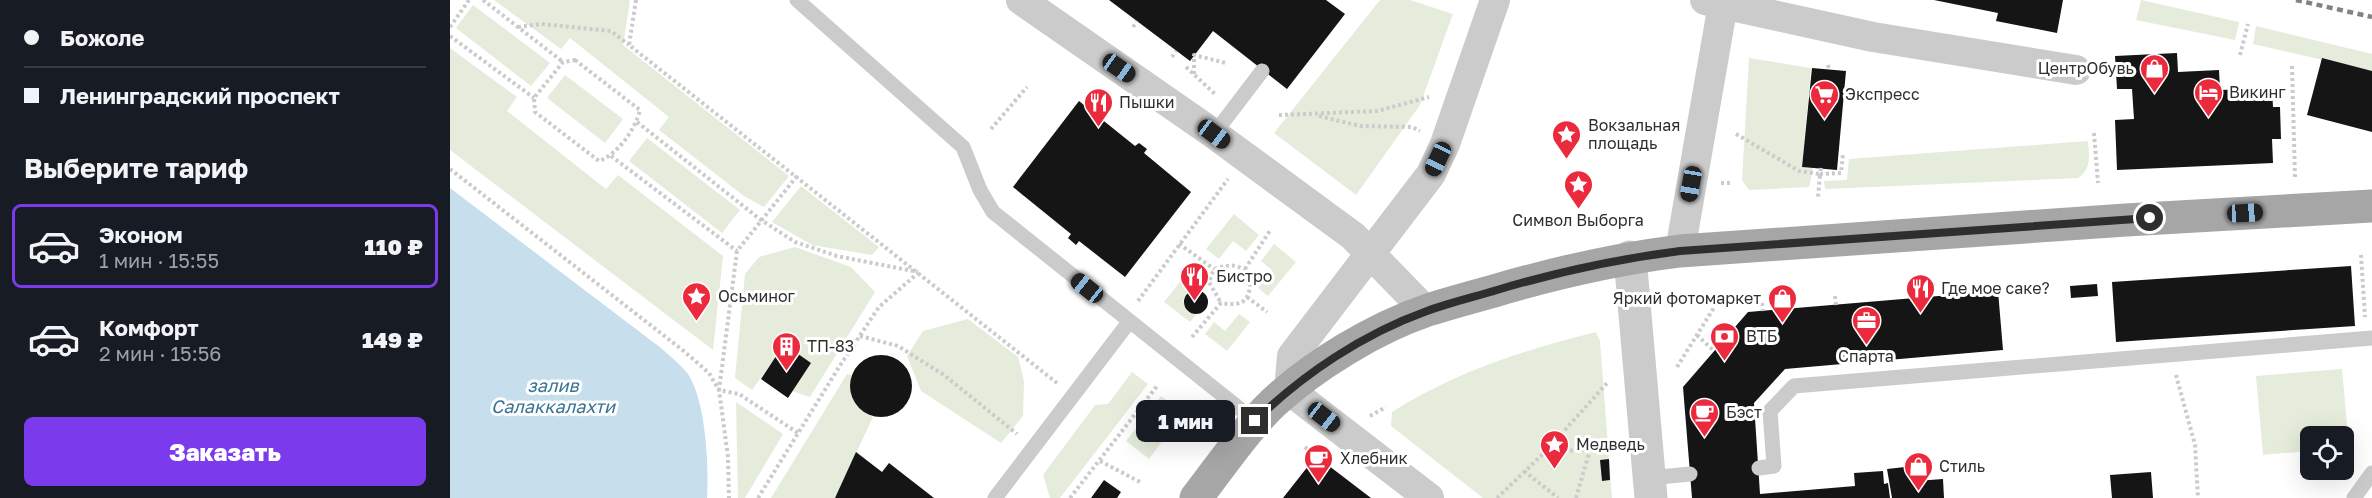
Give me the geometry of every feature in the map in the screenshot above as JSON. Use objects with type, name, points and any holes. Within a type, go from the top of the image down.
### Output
[{"type":"main road","points":[[1196,498],[1255,421],[1289,390],[1344,351],[1426,311],[1560,272],[1630,257],[1680,251],[2372,206]]},
{"type":"street","points":[[1021,0],[1214,134],[1353,236],[1426,311]]},
{"type":"street","points":[[1429,498],[1289,390],[1292,356],[1431,174],[1445,144],[1495,0]]},
{"type":"street","points":[[1680,251],[1714,2],[1873,37],[2076,70]]},
{"type":"street","points":[[1630,257],[1650,488]]},
{"type":"lane","points":[[797,0],[963,147],[980,190],[993,212],[1255,421]]},
{"type":"lane","points":[[1214,134],[1262,71]]},
{"type":"lane","points":[[995,498],[1006,490],[1034,447],[1129,322]]},
{"type":"lane","points":[[1759,468],[1774,466],[1770,411],[1794,386],[2369,338]]},
{"type":"lane","points":[[2354,498],[2372,473]]},
{"type":"lane","points":[[1650,488],[1690,474]]},
{"type":"path","points":[[450,27],[469,0]]},
{"type":"path","points":[[483,0],[563,62]]},
{"type":"path","points":[[629,45],[636,0]]},
{"type":"path","points":[[1133,27],[1137,21]]},
{"type":"path","points":[[518,27],[541,24],[611,31],[798,176],[1056,382],[1075,393]]},
{"type":"path","points":[[2240,55],[2248,24]]},
{"type":"path","points":[[450,36],[534,98]]},
{"type":"path","points":[[1172,57],[1176,51]]},
{"type":"path","points":[[1194,75],[1194,56],[1226,63]]},
{"type":"path","points":[[575,60],[640,110],[637,122],[611,156],[599,161],[535,112],[534,98],[563,62],[575,60]]},
{"type":"path","points":[[2292,66],[2295,177]]},
{"type":"path","points":[[991,129],[1027,87]]},
{"type":"path","points":[[1279,114],[1377,111],[1430,97]]},
{"type":"path","points":[[1313,114],[1360,126],[1413,127],[1445,144]]},
{"type":"path","points":[[637,122],[761,220],[795,242],[837,256],[919,273]]},
{"type":"path","points":[[2094,133],[2098,183]]},
{"type":"path","points":[[1736,134],[1799,171],[1820,174],[1841,173],[1843,154]]},
{"type":"path","points":[[611,156],[737,251]]},
{"type":"path","points":[[1138,301],[1246,157]]},
{"type":"path","points":[[1818,197],[1821,168]]},
{"type":"path","points":[[450,169],[685,352],[709,374],[719,390],[739,394],[798,433]]},
{"type":"path","points":[[729,498],[728,457],[719,390],[737,251],[798,176]]},
{"type":"path","points":[[1245,269],[1271,229]]},
{"type":"path","points":[[1179,244],[1214,269]]},
{"type":"path","points":[[2361,255],[2369,338]]},
{"type":"path","points":[[1231,264],[1245,269],[1251,276],[1250,293],[1243,302],[1234,306],[1221,303],[1209,282],[1214,269],[1231,264]]},
{"type":"path","points":[[758,498],[879,307],[919,273]]},
{"type":"path","points":[[1836,296],[1836,305]]},
{"type":"path","points":[[1247,297],[1267,312]]},
{"type":"path","points":[[1192,338],[1221,303]]},
{"type":"path","points":[[1762,303],[1763,311]]},
{"type":"path","points":[[1677,367],[1715,306]]},
{"type":"path","points":[[1697,334],[1714,351]]},
{"type":"path","points":[[860,336],[898,346],[944,375],[1034,447]]},
{"type":"path","points":[[2170,354],[2195,445],[2198,498]]},
{"type":"path","points":[[1497,498],[1545,452],[1608,382]]},
{"type":"path","points":[[1070,498],[1157,386]]},
{"type":"path","points":[[1545,452],[1613,448]]},
{"type":"path","points":[[1576,498],[1590,449]]},
{"type":"path","points":[[1100,461],[1142,483]]},
{"type":"path","points":[[1524,471],[1558,498]]},
{"type":"green space","points":[[494,0],[630,1],[623,45],[789,176],[764,207],[744,196],[659,130],[669,117],[570,38],[561,49]]},
{"type":"green space","points":[[1380,0],[1410,0],[1453,14],[1420,105],[1356,195],[1274,133]]},
{"type":"green space","points":[[2141,0],[2239,22],[2235,40],[2136,20]]},
{"type":"green space","points":[[473,5],[550,63],[531,86],[456,28]]},
{"type":"green space","points":[[2256,26],[2372,54],[2372,71],[2253,44]]},
{"type":"green space","points":[[450,48],[517,97],[507,111],[606,189],[618,175],[723,256],[713,350],[450,150]]},
{"type":"green space","points":[[1749,58],[1811,68],[1802,167],[1813,168],[1809,187],[1749,190],[1742,180]]},
{"type":"green space","points":[[565,75],[623,119],[605,143],[547,98]]},
{"type":"green space","points":[[647,138],[740,210],[722,233],[629,161]]},
{"type":"green space","points":[[2088,141],[2088,166],[2078,178],[1825,189],[1824,181],[1847,180],[1849,159]]},
{"type":"green space","points":[[801,186],[879,247],[872,255],[812,245],[772,222]]},
{"type":"green space","points":[[1234,214],[1259,235],[1246,251],[1233,241],[1219,259],[1206,249]]},
{"type":"green space","points":[[1274,244],[1296,262],[1268,296],[1258,288],[1272,270],[1261,261]]},
{"type":"green space","points":[[795,247],[851,267],[875,292],[810,397],[792,391],[811,363],[784,345],[752,390],[735,378],[745,274],[759,257]]},
{"type":"green space","points":[[1187,273],[1200,283],[1187,293],[1183,301],[1187,311],[1196,315],[1190,322],[1164,302]]},
{"type":"green space","points":[[1239,314],[1250,322],[1227,351],[1205,334],[1214,322],[1225,331]]},
{"type":"green space","points":[[968,319],[1018,357],[1024,381],[1023,416],[1001,443],[921,391],[907,356],[923,331]]},
{"type":"green space","points":[[1596,332],[1600,341],[1612,498],[1483,498],[1391,426],[1392,412],[1440,385],[1516,355]]},
{"type":"green space","points":[[2342,369],[2347,426],[2300,426],[2300,452],[2263,455],[2256,376]]},
{"type":"green space","points":[[1132,372],[1148,384],[1060,498],[1050,498],[1043,475],[1095,405],[1108,404]]},
{"type":"green space","points":[[847,374],[852,375],[852,395],[857,405],[873,417],[835,498],[771,498]]},
{"type":"green space","points":[[1161,396],[1177,408],[1180,417],[1149,459],[1126,441]]},
{"type":"green space","points":[[736,402],[783,434],[745,498],[738,498]]},
{"type":"water","name":"залив Салаккалахти","points":[[450,188],[661,348],[688,374],[699,401],[705,434],[707,498],[450,498]]},
{"type":"building","points":[[1109,0],[1326,0],[1345,14],[1287,89],[1213,31],[1190,61]]},
{"type":"building","points":[[1934,0],[2063,0],[2057,33],[1996,21],[1998,13]]},
{"type":"building","points":[[2177,53],[2178,72],[2219,70],[2220,90],[2272,88],[2273,107],[2280,107],[2281,139],[2272,139],[2273,163],[2117,170],[2115,120],[2134,119],[2132,89],[2117,89],[2115,56]]},
{"type":"building","points":[[2322,58],[2372,71],[2372,132],[2307,115]]},
{"type":"building","name":"Экспресс","points":[[1812,68],[1846,71],[1837,170],[1802,167]]},
{"type":"building","points":[[1079,101],[1135,146],[1139,143],[1147,149],[1144,153],[1191,192],[1125,277],[1079,241],[1076,245],[1068,238],[1071,234],[1013,187]]},
{"type":"building","points":[[2351,266],[2355,326],[2116,342],[2112,282]]},
{"type":"building","points":[[2097,284],[2098,296],[2071,298],[2070,286]]},
{"type":"building","points":[[1196,290],[1205,293],[1208,302],[1205,311],[1196,314],[1187,311],[1184,302],[1187,293]]},
{"type":"building","points":[[1998,291],[2003,350],[1785,369],[1754,403],[1760,494],[1855,486],[1854,473],[1883,471],[1884,484],[1888,483],[1890,498],[1692,498],[1683,387],[1748,312]]},
{"type":"building","name":"ТП-83","points":[[784,344],[811,363],[788,398],[761,379]]},
{"type":"building","points":[[875,355],[887,355],[903,364],[910,374],[912,386],[910,398],[903,408],[887,417],[875,417],[864,412],[855,403],[850,392],[850,380],[855,369],[864,360]]},
{"type":"building","points":[[856,452],[882,472],[889,463],[934,498],[835,498]]},
{"type":"building","points":[[1316,456],[1320,459],[1371,498],[1283,498]]},
{"type":"building","points":[[1609,459],[1610,480],[1602,481],[1600,460]]},
{"type":"building","name":"Стиль","points":[[1914,466],[1916,481],[1943,479],[1944,498],[1892,498],[1887,469]]},
{"type":"building","points":[[2151,472],[2153,498],[2112,498],[2110,475]]},
{"type":"building","points":[[1104,480],[1121,492],[1117,498],[1091,498]]},
{"type":"railway","points":[[2296,0],[2372,17]]},
{"type":"place","name":"ЦентрОбувь","points":[[2155,94]]},
{"type":"place","name":"Викинг","points":[[2208,118]]},
{"type":"place","name":"Экспресс","points":[[1824,120]]},
{"type":"place","name":"Пышки","points":[[1098,128]]},
{"type":"place","name":"Вокзальная площадь","points":[[1567,160]]},
{"type":"place","name":"Символ Выборга","points":[[1578,210]]},
{"type":"place","name":"Бистро","points":[[1195,302]]},
{"type":"place","name":"Где мое саке?","points":[[1920,314]]},
{"type":"place","name":"Осьминог","points":[[697,322]]},
{"type":"place","name":"Яркий фотомаркет","points":[[1782,324]]},
{"type":"place","name":"Спарта","points":[[1866,346]]},
{"type":"place","name":"ВТБ","points":[[1725,362]]},
{"type":"place","name":"ТП-83","points":[[786,372]]},
{"type":"place","name":"Бэст","points":[[1705,438]]},
{"type":"place","name":"Медведь","points":[[1555,470]]},
{"type":"place","name":"Хлебник","points":[[1319,484]]},
{"type":"place","name":"Стиль","points":[[1918,492]]},
{"type":"route","points":[[1255,421],[1289,390],[1344,351],[1383,330],[1426,311],[1560,272],[1630,257],[1680,251],[2150,218]]}]
